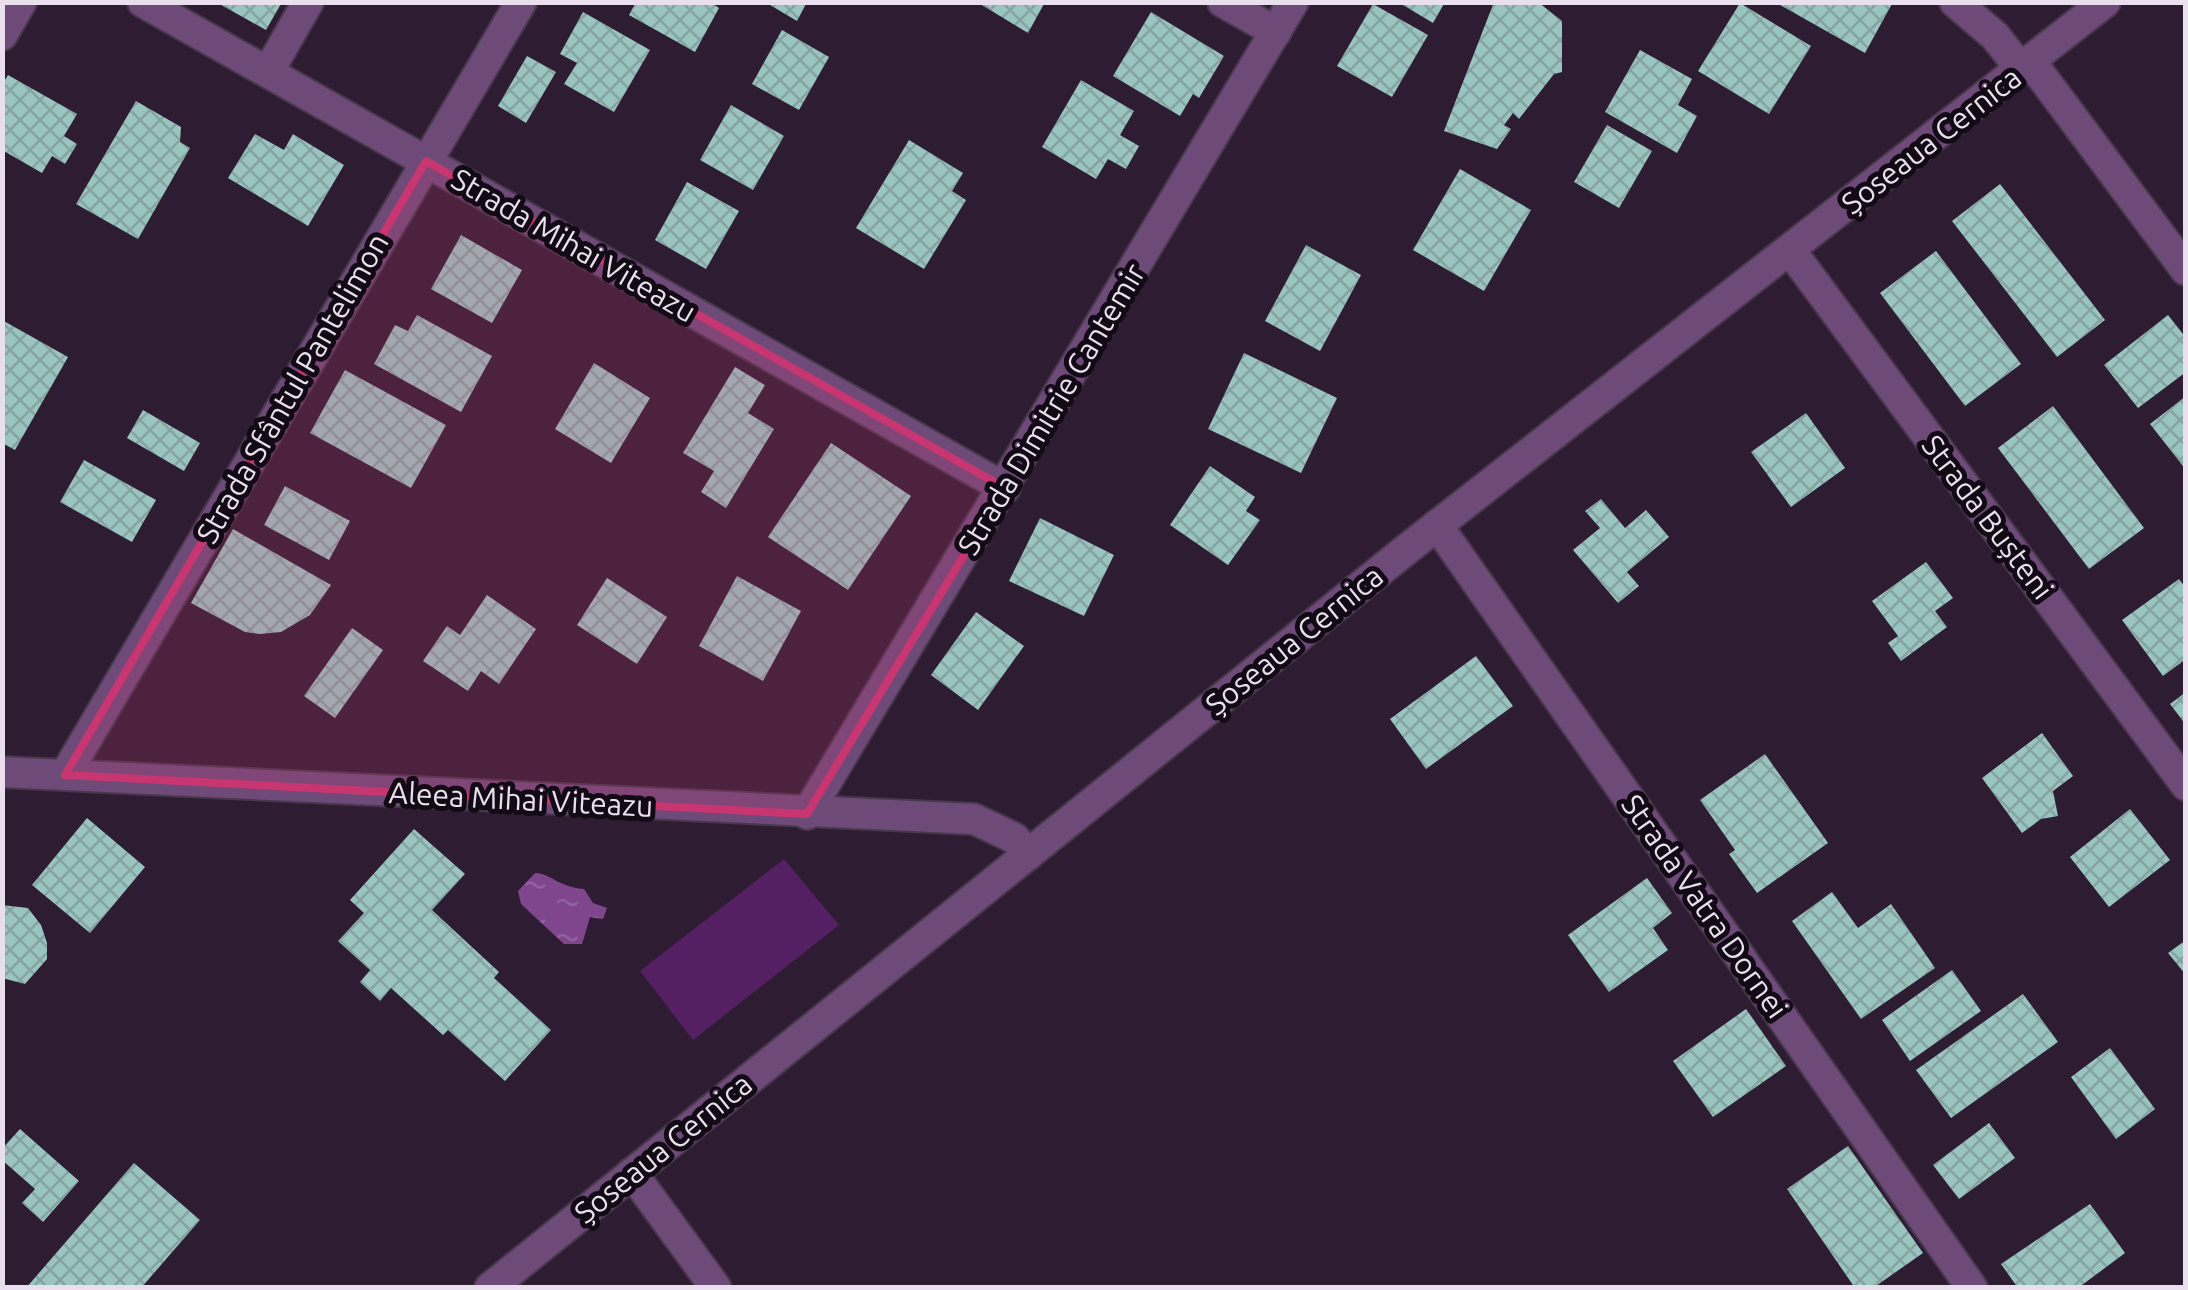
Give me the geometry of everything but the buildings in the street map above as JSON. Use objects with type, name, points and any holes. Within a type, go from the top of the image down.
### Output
[{"type":"street","points":[[2,35],[20,2]]},
{"type":"street","name":"Strada Mihai Viteazu","points":[[143,2],[1005,488]]},
{"type":"street","points":[[268,72],[308,2]]},
{"type":"street","name":"Strada Sfântul Pantelimon","points":[[66,775],[521,2]]},
{"type":"street","points":[[1223,2],[1276,32]]},
{"type":"street","name":"Strada Dimitrie Cantemir","points":[[807,814],[1293,2]]},
{"type":"street","points":[[1956,2],[2026,66],[2186,270]]},
{"type":"street","name":"Șoseaua Cernica","points":[[490,1288],[1438,526],[2105,2]]},
{"type":"street","name":"Strada Bușteni","points":[[1790,250],[2186,785]]},
{"type":"street","name":"Strada Vatra Dornei","points":[[1438,526],[1972,1288]]},
{"type":"street","name":"Aleea Mihai Viteazu","points":[[2,772],[807,814],[974,819],[1014,838],[1029,854]]},
{"type":"street","points":[[632,1173],[716,1288]]},
{"type":"highlighted area","points":[[426,161],[1005,488],[807,814],[65,775]]},
{"type":"shaded area","points":[[784,859],[839,925],[693,1040],[640,971]]},
{"type":"water","points":[[535,873],[584,889],[593,903],[607,908],[603,919],[590,917],[582,944],[564,944],[521,904],[518,891]]}]
